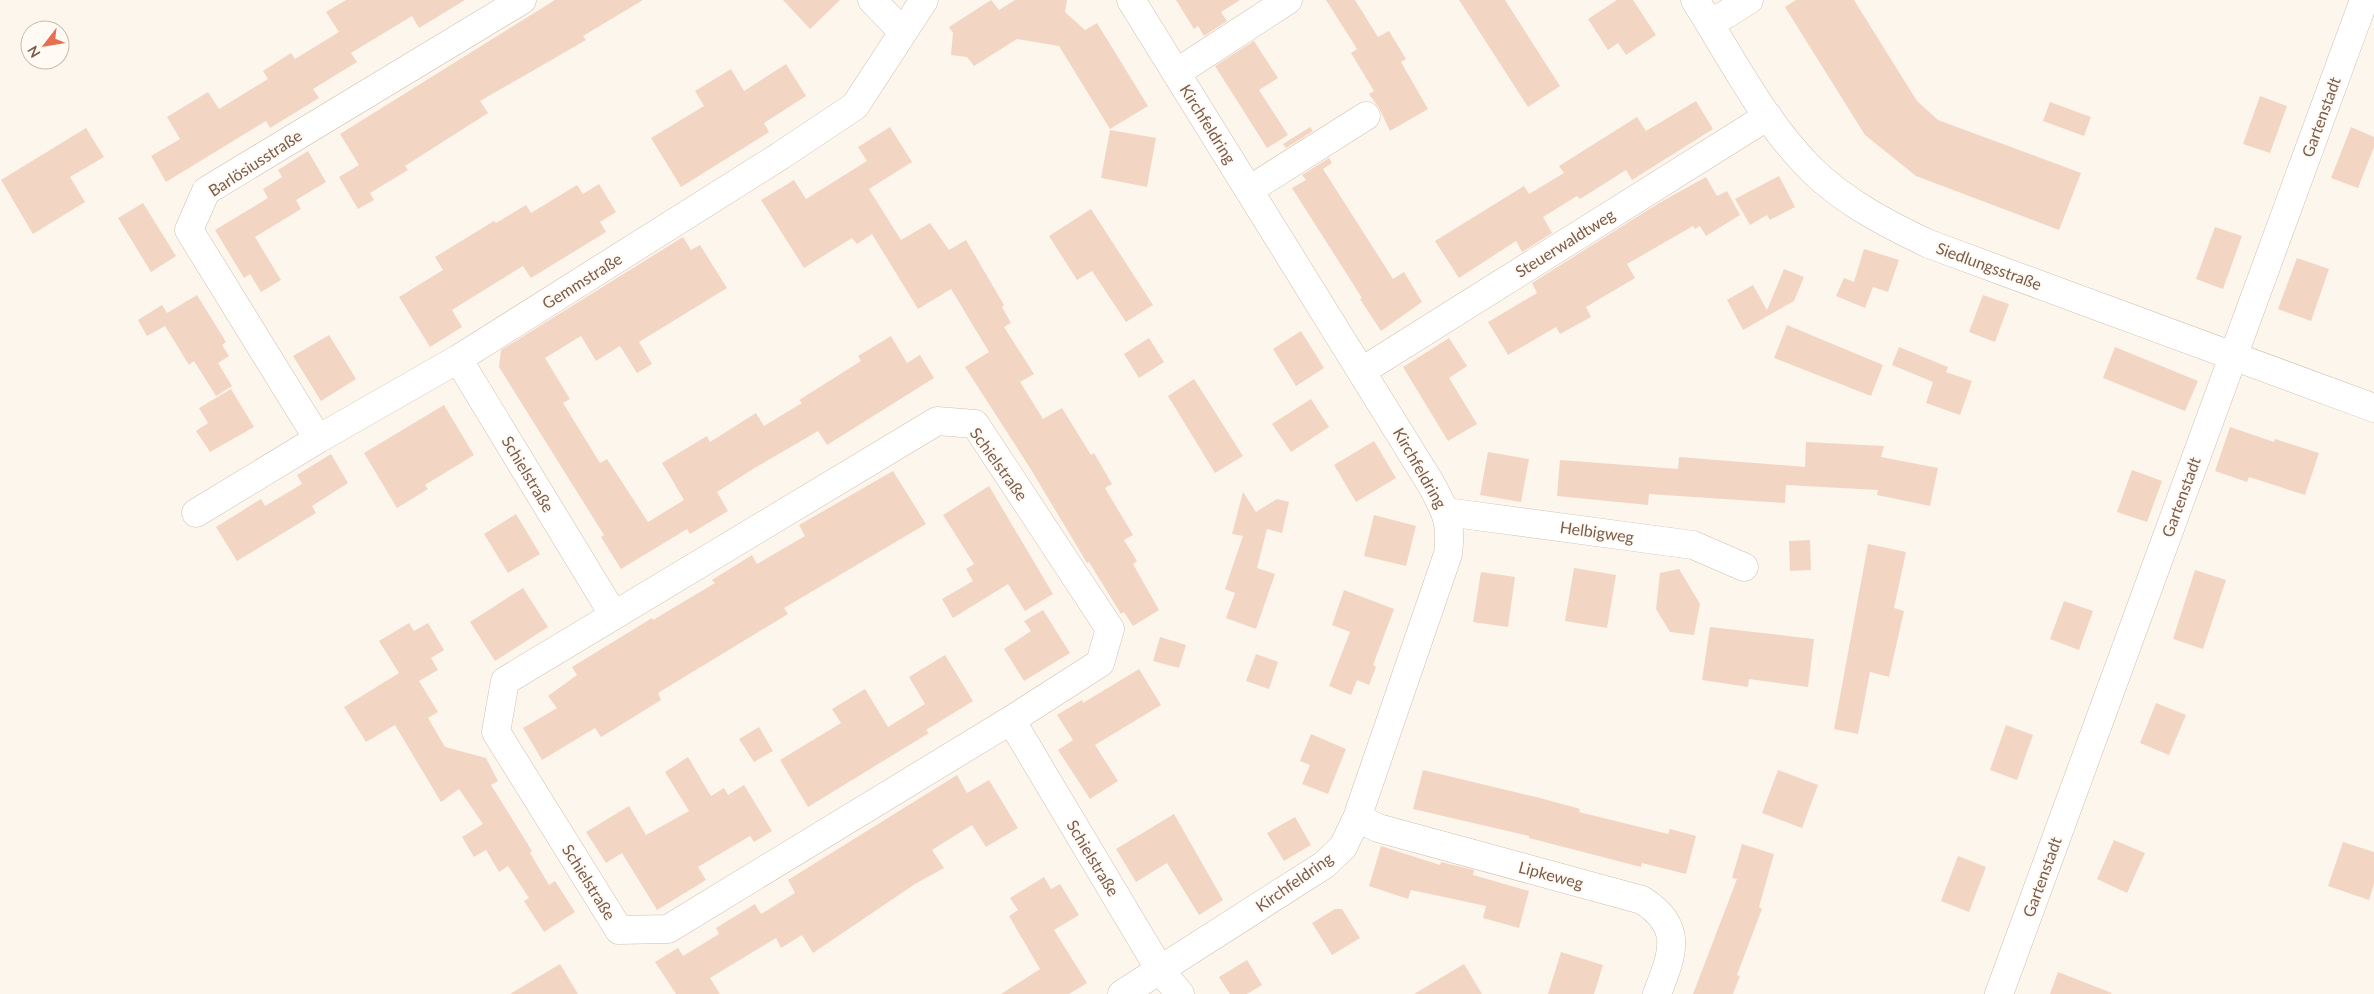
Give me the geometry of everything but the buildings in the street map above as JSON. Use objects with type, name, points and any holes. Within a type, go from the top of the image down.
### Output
[{"type":"street","name":"Barlösiusstraße","points":[[318,439],[189,230],[206,191],[522,0]]},
{"type":"street","points":[[872,0],[903,32]]},
{"type":"street","name":"Gemmstraße","points":[[196,513],[318,439],[458,359],[780,156],[855,106],[924,0]]},
{"type":"street","name":"Kirchfeldring","points":[[1122,994],[1324,865],[1343,847],[1357,818],[1448,554],[1451,533],[1446,512],[1362,371],[1131,0]]},
{"type":"street","points":[[1176,73],[1288,0]]},
{"type":"street","name":"Siedlungsstraße","points":[[1695,0],[1768,116],[1788,142],[1812,169],[1837,191],[1897,229],[1929,244],[2374,408]]},
{"type":"street","points":[[1710,24],[1749,0]]},
{"type":"street","name":"Gartenstadt","points":[[1999,994],[2364,0]]},
{"type":"street","points":[[1249,190],[1366,116]]},
{"type":"street","name":"Steuerwaldtweg","points":[[1362,371],[1768,116]]},
{"type":"street","name":"Schielstraße","points":[[458,359],[614,614]]},
{"type":"street","name":"Schielstraße","points":[[937,421],[975,424],[1110,628],[1100,663],[1011,720],[668,929],[619,930],[496,732],[504,681],[937,421]]},
{"type":"street","name":"Helbigweg","points":[[1446,512],[1693,545],[1744,567]]},
{"type":"street","name":"Schielstraße","points":[[1011,720],[1160,970],[1180,994]]},
{"type":"street","name":"Lipkeweg","points":[[1357,818],[1378,828],[1642,900],[1655,908],[1660,914],[1672,939],[1672,956],[1657,994]]}]
